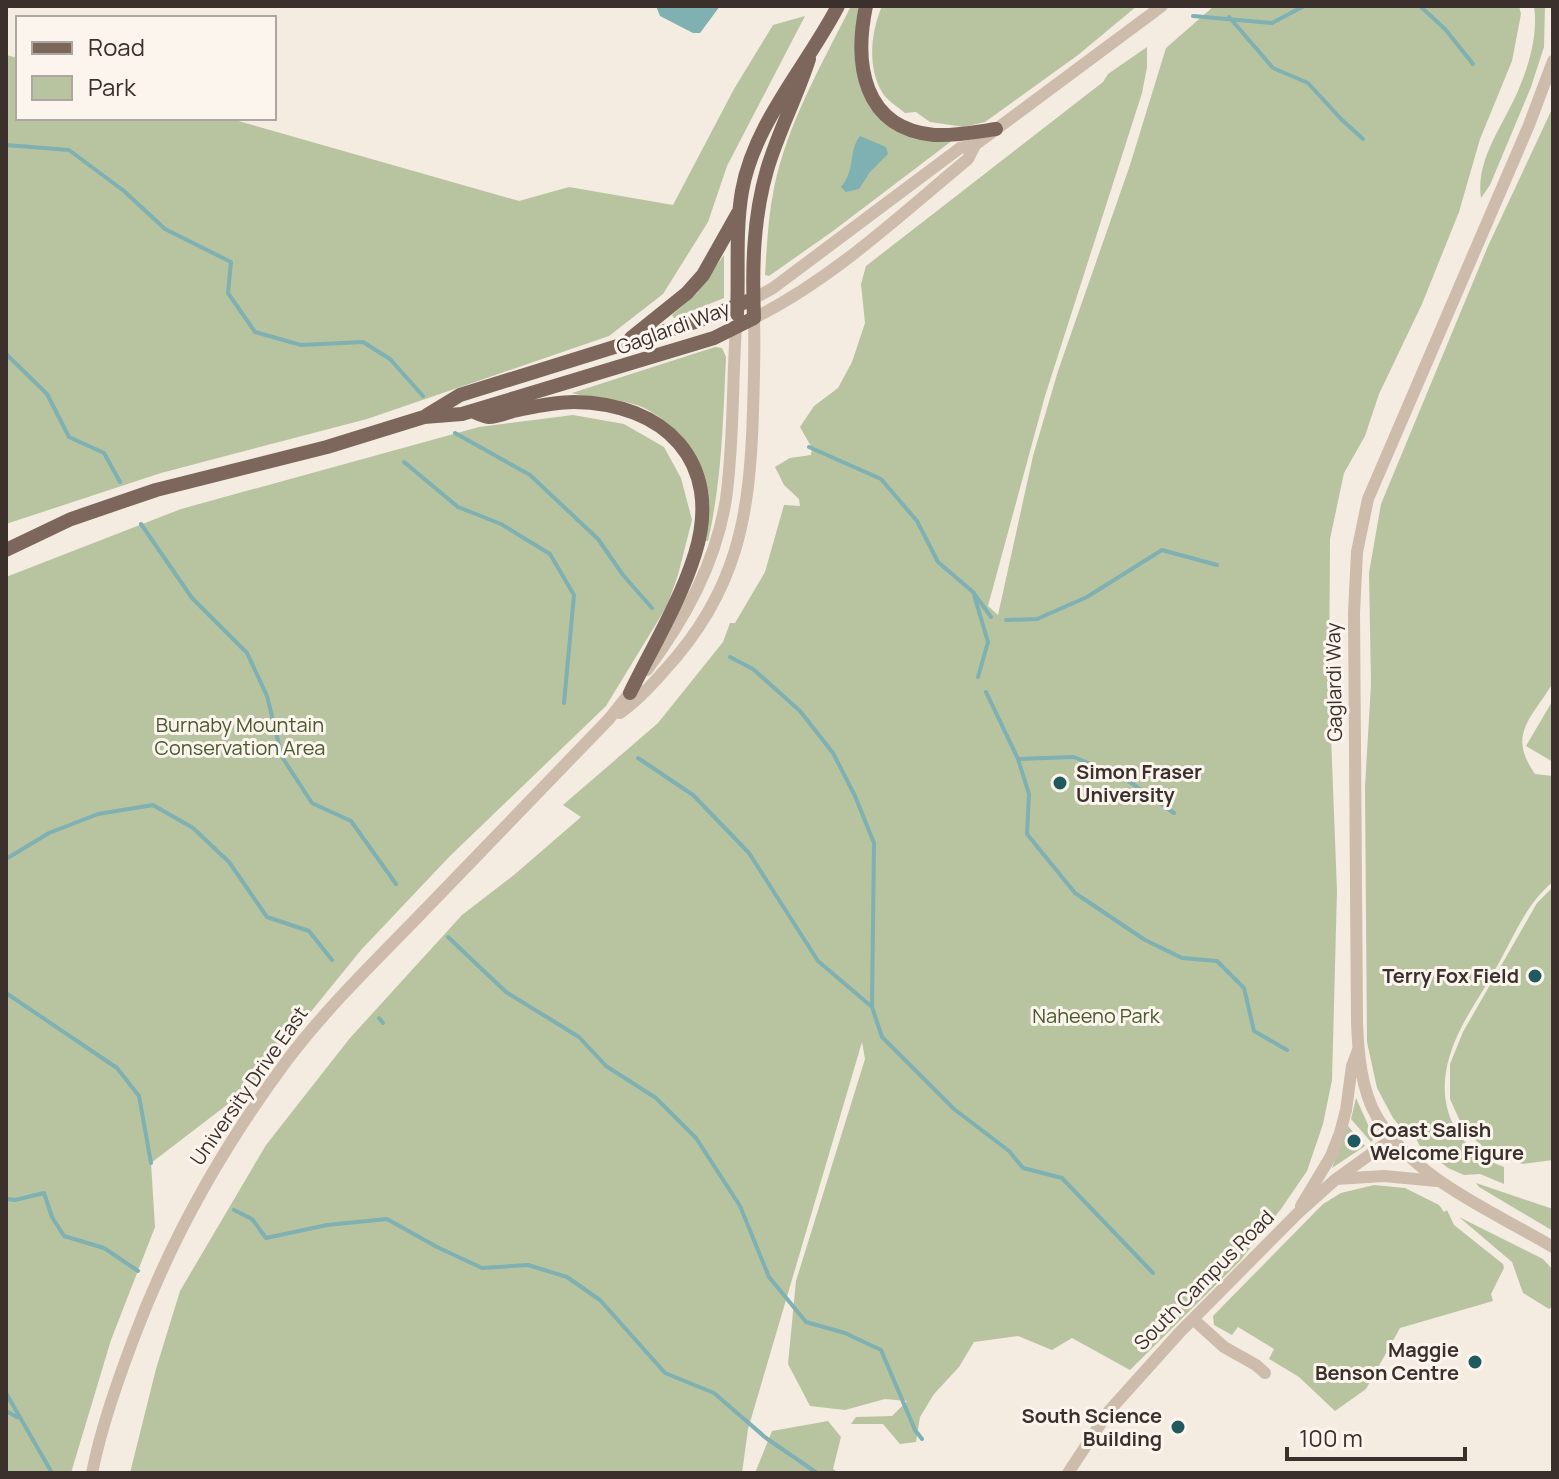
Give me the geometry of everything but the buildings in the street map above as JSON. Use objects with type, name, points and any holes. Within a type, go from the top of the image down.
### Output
[{"type":"main road","points":[[619,346],[687,293],[708,267],[740,209],[747,171],[767,122],[784,92],[809,59],[838,6]]},
{"type":"main road","points":[[866,6],[860,35],[863,74],[870,94],[883,111],[897,122],[933,135],[996,129]]},
{"type":"main road","name":"University Drive East","points":[[754,318],[757,227],[766,173],[809,59]]},
{"type":"main road","name":"University Drive East","points":[[736,327],[740,209]]},
{"type":"main road","name":"Gaglardi Way","points":[[424,417],[460,395],[619,346],[753,299]]},
{"type":"main road","name":"Gaglardi Way","points":[[6,550],[71,519],[156,490],[327,447],[424,417],[462,414],[614,371],[714,338],[754,318]]},
{"type":"main road","points":[[472,411],[488,417],[542,404],[573,402],[619,407],[641,414],[660,425],[676,439],[690,458],[699,483],[702,507],[695,554],[682,588],[630,693]]},
{"type":"street","name":"Gaglardi Way","points":[[753,299],[773,288],[960,148],[975,145],[1162,6]]},
{"type":"street","name":"Gaglardi Way","points":[[1553,61],[1529,125],[1378,475],[1361,526],[1355,565],[1354,613],[1358,1050],[1369,1099],[1376,1116],[1410,1158],[1439,1181],[1553,1247]]},
{"type":"street","name":"Gaglardi Way","points":[[754,318],[799,292],[862,246],[968,159],[975,145]]},
{"type":"street","name":"University Drive East","points":[[609,719],[636,702],[680,654],[700,627],[723,586],[735,554],[751,470],[754,318]]},
{"type":"street","name":"University Drive East","points":[[92,1473],[119,1377],[167,1256],[235,1134],[289,1057],[332,1005],[609,719],[672,636],[696,594],[719,528],[730,463],[736,327]]},
{"type":"street","points":[[1298,1213],[1331,1156],[1340,1133],[1352,1066],[1358,1050]]},
{"type":"street","name":"South Campus Road","points":[[1068,1473],[1109,1411],[1193,1319],[1298,1213],[1336,1179],[1393,1138]]},
{"type":"street","points":[[1336,1179],[1384,1176],[1439,1181]]},
{"type":"street","points":[[1193,1319],[1224,1347],[1265,1373]]},
{"type":"green space","points":[[851,6],[861,6],[858,73],[901,128],[953,140],[833,231],[769,276],[765,275],[770,210],[787,141],[806,95]]},
{"type":"green space","points":[[882,6],[1137,6],[1078,55],[985,122],[964,127],[930,122],[916,112],[905,113],[884,95],[874,71],[872,49]]},
{"type":"green space","name":"Simon Fraser University","points":[[1214,6],[1519,6],[1521,14],[1512,61],[1480,139],[1459,212],[1422,304],[1379,394],[1365,436],[1344,473],[1330,539],[1329,685],[1337,891],[1332,1080],[1323,1124],[1307,1171],[1281,1209],[1240,1261],[1130,1370],[1072,1338],[1052,1350],[1018,1336],[974,1342],[959,1367],[934,1394],[920,1417],[916,1442],[900,1444],[883,1424],[851,1424],[856,1417],[892,1416],[907,1401],[885,1399],[845,1410],[810,1406],[788,1364],[796,1281],[865,1059],[862,1042],[748,1429],[742,1473],[130,1473],[156,1369],[180,1291],[266,1145],[350,1038],[462,915],[581,817],[563,805],[658,723],[723,642],[730,623],[735,623],[765,572],[784,505],[800,506],[799,499],[784,485],[775,467],[790,458],[811,455],[812,448],[800,427],[814,406],[838,388],[852,362],[865,323],[861,284],[866,266],[1103,82],[1108,74],[1147,47],[1142,93],[1045,396],[988,606],[998,615],[1033,456],[1058,371],[1130,165],[1166,48]]},
{"type":"green space","points":[[1534,6],[1545,6],[1544,47],[1531,87],[1490,185],[1481,198],[1480,183],[1487,154],[1514,100],[1530,57],[1535,26]]},
{"type":"green space","points":[[805,16],[727,166],[708,222],[663,294],[609,336],[367,419],[161,473],[6,524],[6,55],[16,58],[16,120],[235,120],[519,201],[569,187],[673,205],[734,89],[773,25]]},
{"type":"green space","points":[[1553,107],[1553,683],[1525,727],[1523,748],[1535,774],[1553,776],[1553,882],[1528,911],[1465,1021],[1450,1055],[1445,1091],[1447,1108],[1461,1137],[1487,1159],[1504,1167],[1504,1184],[1480,1174],[1464,1175],[1448,1168],[1420,1146],[1414,1135],[1407,1135],[1393,1118],[1377,1088],[1367,1042],[1365,787],[1371,684],[1369,573],[1381,504],[1488,246]]},
{"type":"green space","points":[[724,255],[724,298],[674,318],[672,315],[697,293]]},
{"type":"green space","points":[[715,347],[722,348],[726,357],[724,404],[716,495],[708,541],[705,541],[708,510],[705,482],[687,443],[645,408],[572,393]]},
{"type":"green space","name":"Burnaby Mountain Conservation Area","points":[[573,415],[624,424],[664,447],[681,478],[692,520],[667,606],[606,706],[449,857],[361,950],[249,1088],[151,1163],[155,1227],[111,1340],[71,1473],[6,1473],[6,577],[181,509],[479,427]]},
{"type":"green space","points":[[1553,700],[1553,762],[1526,746]]},
{"type":"green space","name":"Terry Fox Field","points":[[1553,887],[1553,1160],[1523,1164],[1490,1153],[1464,1130],[1450,1099],[1450,1064],[1463,1032],[1537,903]]},
{"type":"green space","points":[[1356,1098],[1374,1138],[1371,1142],[1351,1119]]},
{"type":"green space","points":[[1348,1126],[1365,1146],[1332,1168]]},
{"type":"green space","points":[[1476,1183],[1553,1209],[1553,1231],[1479,1187]]},
{"type":"green space","points":[[1374,1185],[1405,1188],[1439,1205],[1444,1212],[1447,1210],[1454,1225],[1504,1268],[1491,1294],[1493,1301],[1400,1328],[1366,1389],[1335,1411],[1299,1377],[1269,1359],[1274,1349],[1238,1327],[1232,1335],[1214,1325],[1213,1316],[1323,1204],[1341,1193]]},
{"type":"green space","points":[[1459,1217],[1543,1259],[1553,1270],[1553,1306],[1549,1309],[1523,1293],[1512,1262]]},
{"type":"green space","points":[[828,1421],[841,1437],[833,1469],[839,1473],[755,1473],[772,1431]]},
{"type":"water","points":[[656,6],[720,6],[700,33],[693,33],[660,16]]},
{"type":"water","points":[[860,136],[886,147],[888,154],[859,189],[846,192],[841,187],[849,174],[854,148]]},
{"type":"waterway","points":[[1193,16],[1272,23],[1304,6]]},
{"type":"waterway","points":[[1420,6],[1445,29],[1473,64]]},
{"type":"waterway","points":[[1229,17],[1273,68],[1308,83],[1363,139]]},
{"type":"waterway","points":[[6,145],[69,150],[124,191],[165,229],[231,262],[228,293],[255,332],[301,345],[363,342],[390,359],[423,396]]},
{"type":"waterway","points":[[6,354],[47,394],[69,437],[104,453],[120,482]]},
{"type":"waterway","points":[[455,433],[530,475],[598,539],[623,575],[652,608]]},
{"type":"waterway","points":[[809,447],[881,479],[917,521],[938,562],[973,592],[991,617]]},
{"type":"waterway","points":[[404,462],[458,507],[501,524],[550,554],[574,595],[564,703]]},
{"type":"waterway","points":[[141,524],[192,598],[247,653],[267,696],[282,757],[312,803],[351,821],[396,884]]},
{"type":"waterway","points":[[1006,620],[1037,619],[1087,597],[1162,550],[1217,565]]},
{"type":"waterway","points":[[974,595],[988,642],[978,677]]},
{"type":"waterway","points":[[730,657],[753,669],[800,711],[833,753],[874,843],[872,1007],[882,1037],[954,1109],[1009,1151],[1023,1168],[1062,1178],[1153,1273]]},
{"type":"waterway","points":[[986,692],[1018,759],[1029,794],[1027,834],[1075,893],[1145,940],[1182,958],[1217,961],[1244,988],[1254,1031],[1287,1050]]},
{"type":"waterway","points":[[1018,759],[1074,757],[1127,780],[1174,813]]},
{"type":"waterway","points":[[638,758],[693,795],[749,853],[818,961],[872,1007]]},
{"type":"waterway","points":[[6,859],[49,833],[98,814],[153,805],[193,828],[229,862],[267,917],[309,931],[332,960]]},
{"type":"waterway","points":[[448,937],[506,992],[579,1037],[606,1066],[656,1098],[696,1138],[740,1206],[769,1277],[806,1322],[845,1333],[881,1350],[915,1430],[922,1439]]},
{"type":"waterway","points":[[6,993],[117,1068],[139,1096],[151,1163]]},
{"type":"waterway","points":[[379,1018],[383,1023]]},
{"type":"waterway","points":[[6,1199],[44,1193],[52,1217],[64,1236],[104,1248],[138,1271]]},
{"type":"waterway","points":[[234,1210],[252,1219],[266,1238],[327,1225],[387,1219],[482,1268],[528,1265],[567,1277],[600,1300],[665,1373],[714,1393],[766,1438],[817,1473]]},
{"type":"waterway","points":[[6,1393],[52,1473]]},
{"type":"waterway","points":[[6,1411],[17,1417]]},
{"type":"place","name":"Simon Fraser University","points":[[1060,783]]},
{"type":"place","name":"Terry Fox Field","points":[[1535,976]]},
{"type":"place","name":"Coast Salish Welcome Figure","points":[[1354,1141]]},
{"type":"place","name":"Maggie Benson Centre","points":[[1475,1362]]},
{"type":"place","name":"South Science Building","points":[[1178,1427]]},
{"type":"park label","name":"Naheeno Park","points":[[1096,1016]]}]
